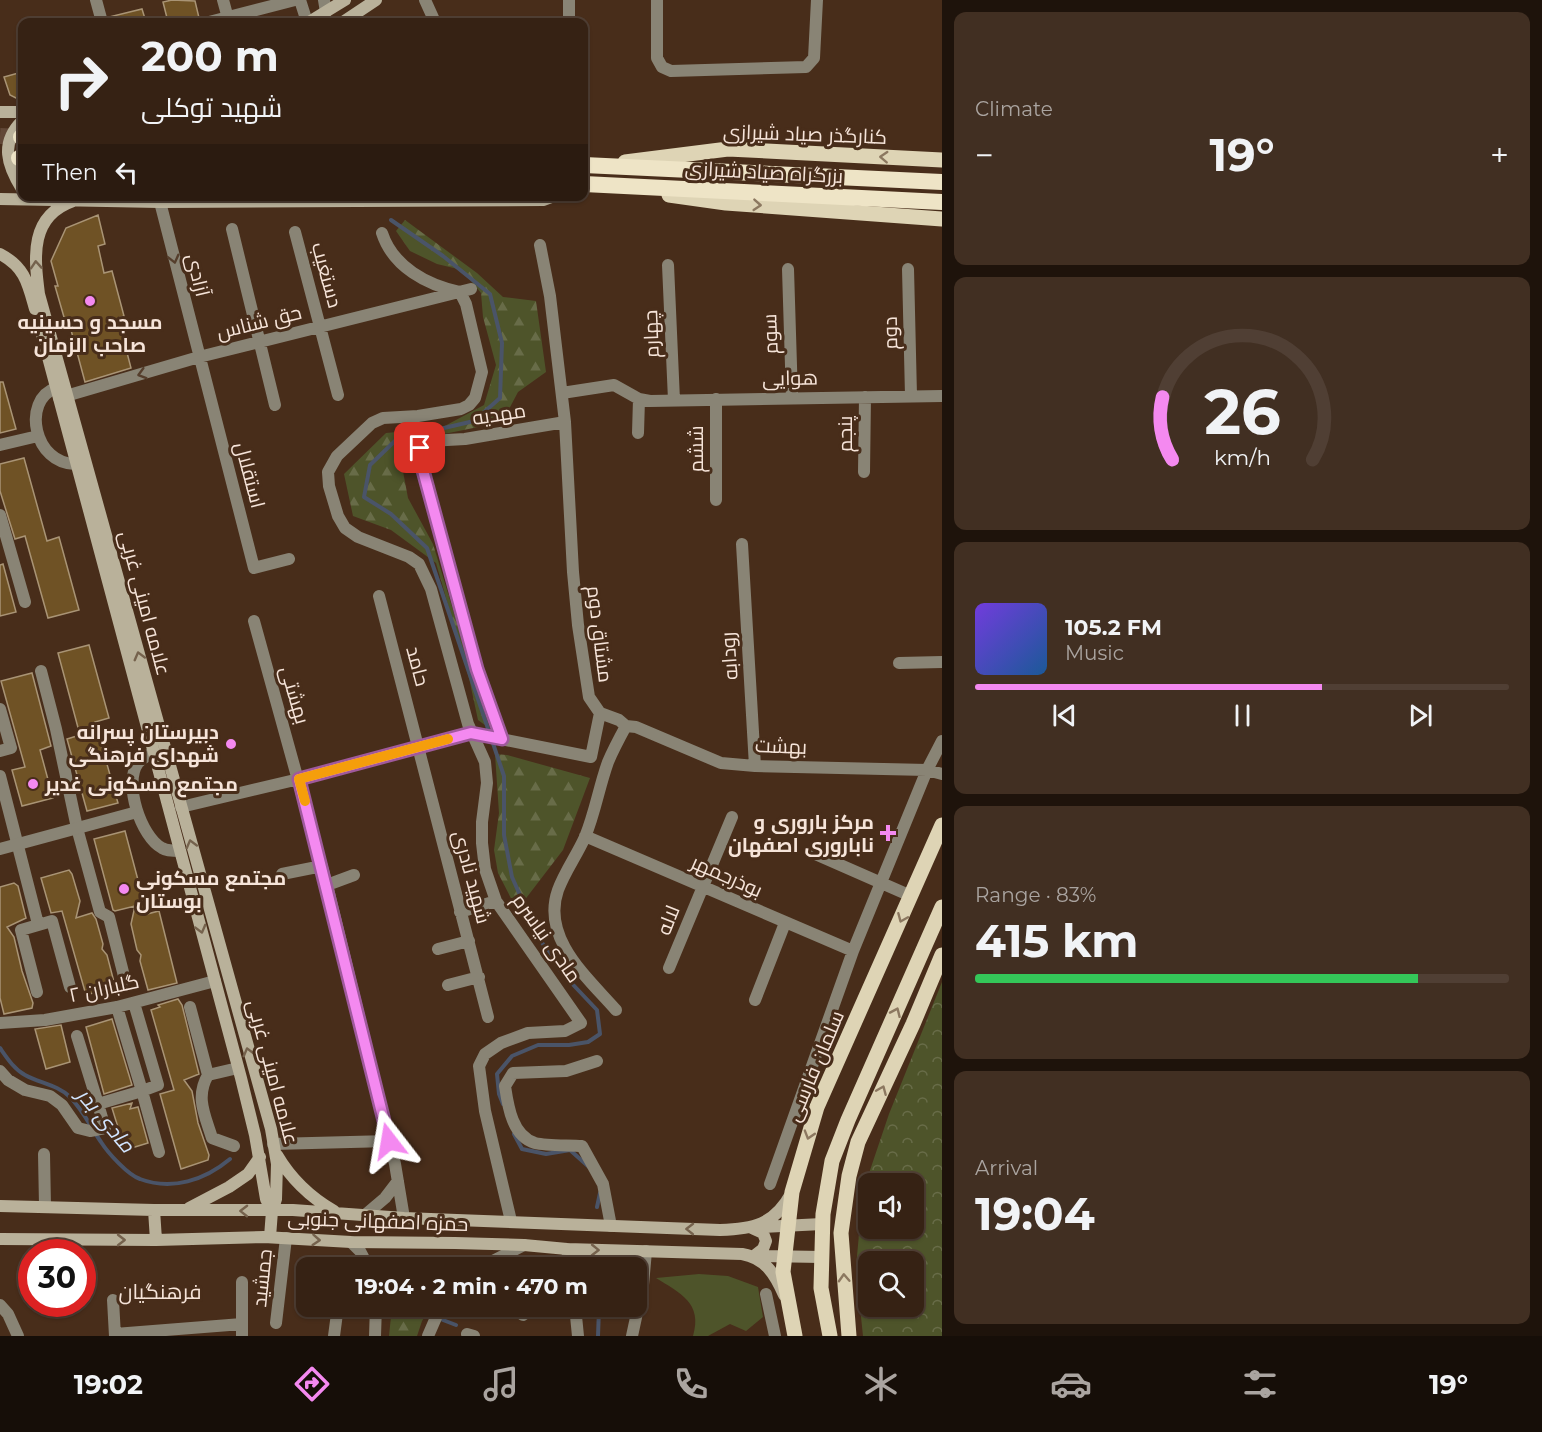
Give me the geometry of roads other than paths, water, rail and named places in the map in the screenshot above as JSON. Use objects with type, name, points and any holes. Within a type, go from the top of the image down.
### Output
[{"type":"highway","name":"بزرگراه صیاد شیرازی","points":[[588,164],[942,183]]},
{"type":"highway","name":"بزرگراه صیاد شیرازی","points":[[588,185],[942,202]]},
{"type":"main road","points":[[312,18],[325,6],[345,0]]},
{"type":"main road","points":[[348,18],[376,0]]},
{"type":"main road","points":[[3,110],[18,112]]},
{"type":"main road","points":[[18,130],[14,129],[8,143],[8,159],[18,180]]},
{"type":"main road","name":"کنارگذر صیاد شیرازی","points":[[588,164],[728,149],[942,160]]},
{"type":"main road","points":[[588,185],[726,203],[942,219]]},
{"type":"main road","points":[[0,199],[18,198]]},
{"type":"main road","points":[[74,201],[352,201]]},
{"type":"main road","name":"علامه امینی غربی","points":[[74,201],[59,206],[46,221],[38,239],[35,258],[39,294],[76,464],[238,1068],[260,1157],[266,1199],[272,1211]]},
{"type":"main road","name":"علامه امینی غربی","points":[[0,254],[23,272],[61,394],[181,807],[271,1129],[277,1164],[276,1199],[272,1211]]},
{"type":"main road","name":"سلمان فارسی","points":[[795,1336],[783,1272],[792,1191],[818,1107],[942,825]]},
{"type":"main road","points":[[830,1336],[821,1288],[822,1224],[832,1161],[942,907]]},
{"type":"main road","points":[[849,1336],[841,1233],[849,1176],[858,1142],[913,1024],[942,955]]},
{"type":"main road","points":[[274,1148],[287,1173],[316,1201],[338,1213]]},
{"type":"main road","points":[[185,1210],[229,1187],[248,1174],[260,1157]]},
{"type":"main road","name":"حمزه اصفهانی جنوبی","points":[[749,1227],[765,1223],[775,1217],[785,1205],[792,1191]]},
{"type":"main road","name":"حمزه اصفهانی جنوبی","points":[[0,1206],[154,1210],[293,1210],[404,1218],[720,1230],[822,1224]]},
{"type":"main road","points":[[154,1210],[156,1240]]},
{"type":"main road","points":[[270,1237],[272,1211]]},
{"type":"main road","points":[[749,1227],[760,1231],[766,1241],[763,1249],[754,1256],[763,1261],[771,1271],[780,1285],[790,1311]]},
{"type":"main road","name":"حمزه اصفهانی جنوبی","points":[[0,1239],[156,1240],[270,1237],[351,1242],[524,1245],[567,1249],[822,1257]]},
{"type":"street","points":[[96,0],[101,18]]},
{"type":"street","points":[[223,0],[228,18]]},
{"type":"street","points":[[235,18],[295,0]]},
{"type":"street","points":[[300,0],[307,18]]},
{"type":"street","points":[[425,0],[433,18]]},
{"type":"street","points":[[569,0],[569,18]]},
{"type":"street","points":[[657,0],[657,58],[662,67],[671,71],[806,67],[814,58],[817,0]]},
{"type":"street","name":"آزادی","points":[[160,202],[198,357]]},
{"type":"street","points":[[232,229],[275,405]]},
{"type":"street","name":"دستغیب","points":[[295,232],[338,395]]},
{"type":"street","points":[[382,233],[386,244],[405,268],[441,288],[465,290]]},
{"type":"street","name":"مشتاق دوم","points":[[540,245],[550,296],[565,422],[578,625],[588,697],[600,713]]},
{"type":"street","name":"چهارم","points":[[668,266],[674,400]]},
{"type":"street","name":"سوم","points":[[788,269],[792,398]]},
{"type":"street","name":"دوم","points":[[908,269],[911,396]]},
{"type":"street","name":"حق شناس","points":[[61,394],[465,290]]},
{"type":"street","name":"مادی نیاسرم","points":[[465,290],[466,304],[482,372],[475,398],[460,410],[383,418],[372,423],[337,456],[328,472],[332,499],[345,528],[358,537],[409,557],[419,564],[431,589],[471,733],[485,762],[487,783],[482,843],[485,869],[496,901],[581,1023],[565,1031],[528,1033],[501,1042],[485,1054],[478,1066],[485,1111],[511,1221]]},
{"type":"street","name":"استقلال","points":[[198,357],[254,568],[289,559]]},
{"type":"street","name":"هوایی","points":[[562,393],[614,386],[639,399],[942,396]]},
{"type":"street","points":[[61,394],[45,393],[39,402],[36,425],[38,436],[47,451],[55,458],[62,463],[76,464]]},
{"type":"street","name":"پنجم","points":[[864,472],[865,397]]},
{"type":"street","points":[[638,433],[639,399]]},
{"type":"street","name":"ششم","points":[[716,399],[716,500]]},
{"type":"street","name":"مهدیه","points":[[502,739],[477,669],[421,463],[420,448],[422,444],[429,441],[497,434],[565,422]]},
{"type":"street","points":[[0,445],[38,436]]},
{"type":"street","points":[[0,515],[25,602]]},
{"type":"street","name":"رودابه","points":[[742,544],[755,766]]},
{"type":"street","name":"حامد","points":[[379,596],[420,747]]},
{"type":"street","name":"بهشتی","points":[[254,621],[327,885],[389,1141],[404,1218]]},
{"type":"street","points":[[899,663],[942,662]]},
{"type":"street","points":[[41,671],[77,828],[100,912],[109,917],[125,980]]},
{"type":"street","points":[[0,709],[11,748],[0,751]]},
{"type":"street","points":[[181,807],[299,779],[471,733],[591,757],[600,713],[619,720],[626,726],[609,761],[585,836],[558,889],[553,908],[555,927],[563,945],[576,965],[616,1010]]},
{"type":"street","name":"بهشت","points":[[626,726],[636,727],[721,763],[755,766],[927,770],[942,774]]},
{"type":"street","name":"سلمان فارسی","points":[[770,1184],[853,951],[927,770],[942,741]]},
{"type":"street","name":"شهید نادری","points":[[420,747],[488,1017]]},
{"type":"street","points":[[154,753],[137,764],[133,775],[137,812],[147,834],[154,842],[162,848],[180,852]]},
{"type":"street","points":[[0,776],[38,924]]},
{"type":"street","points":[[0,849],[137,812]]},
{"type":"street","name":"لاله","points":[[669,968],[732,817]]},
{"type":"street","name":"بوذرجمهر","points":[[585,836],[853,951]]},
{"type":"street","points":[[813,853],[911,896]]},
{"type":"street","points":[[282,874],[322,866]]},
{"type":"street","points":[[327,885],[354,875]]},
{"type":"street","points":[[460,912],[496,901]]},
{"type":"street","points":[[37,992],[21,930],[52,921],[70,987]]},
{"type":"street","points":[[755,1000],[785,922]]},
{"type":"street","points":[[438,950],[469,941]]},
{"type":"street","points":[[448,985],[479,977]]},
{"type":"street","name":"گلباران ۲","points":[[0,1023],[45,1020],[117,1007],[215,981]]},
{"type":"street","points":[[98,1104],[158,1085],[134,1003]]},
{"type":"street","points":[[117,1007],[159,1152]]},
{"type":"street","points":[[190,1007],[208,1075],[200,1096],[212,1138],[234,1146]]},
{"type":"street","points":[[0,1071],[8,1080],[26,1090],[50,1096],[62,1105],[78,1128],[90,1131],[105,1128],[77,1036]]},
{"type":"street","points":[[597,1062],[566,1071],[513,1073],[505,1086],[509,1110],[518,1131],[534,1143],[582,1146],[603,1184],[611,1226]]},
{"type":"street","points":[[208,1075],[238,1068]]},
{"type":"street","points":[[274,1148],[293,1144],[389,1141]]},
{"type":"street","points":[[44,1154],[45,1206]]},
{"type":"street","points":[[365,1215],[385,1198],[398,1181]]},
{"type":"street","name":"جمشید","points":[[276,1323],[286,1238]]},
{"type":"street","points":[[351,1242],[363,1257]]},
{"type":"street","points":[[505,1257],[524,1245]]},
{"type":"street","points":[[567,1249],[568,1257]]},
{"type":"street","points":[[632,1336],[643,1285],[646,1251]]},
{"type":"street","points":[[113,1300],[115,1335],[242,1330],[242,1282]]},
{"type":"street","points":[[766,1294],[775,1336]]},
{"type":"street","points":[[0,1305],[8,1314],[18,1336]]},
{"type":"street","points":[[334,1336],[337,1317]]},
{"type":"street","points":[[375,1336],[376,1317]]},
{"type":"street","points":[[428,1336],[436,1317]]},
{"type":"street","points":[[576,1317],[578,1336]]},
{"type":"waterway","points":[[391,220],[443,256],[490,294],[502,343],[500,398],[474,421],[397,439],[370,465],[364,497],[391,514],[427,548],[504,776],[504,835],[512,877],[539,938],[562,973],[597,1010],[600,1034],[588,1042],[569,1045],[538,1045],[512,1056],[497,1074],[499,1094],[503,1104]]},
{"type":"waterway","name":"مادی بدر","points":[[0,1048],[21,1073],[60,1090],[70,1097],[108,1152],[135,1177],[164,1184],[188,1181],[210,1173],[230,1159]]},
{"type":"waterway","points":[[514,1134],[522,1149],[546,1154],[570,1150],[589,1167]]},
{"type":"waterway","points":[[597,1207],[600,1193]]},
{"type":"waterway","points":[[598,1336],[599,1317]]},
{"type":"waterway","name":"مادی بدر","points":[[443,1320],[456,1325]]},
{"type":"tunnel","points":[[0,136],[18,137]]},
{"type":"place","name":"مسجد و حسینیه صاحب الزمان","points":[[90,301]]},
{"type":"place","name":"دبیرستان پسرانه شهدای فرهنگی","points":[[231,744]]},
{"type":"place","name":"مجتمع مسکونی غدیر","points":[[33,784]]},
{"type":"place","name":"مرکز باروری و ناباروری اصفهان","points":[[888,833]]},
{"type":"place","name":"مجتمع مسکونی بوستان","points":[[124,889]]},
{"type":"district","name":"فرهنگیان","points":[[160,1291]]}]
